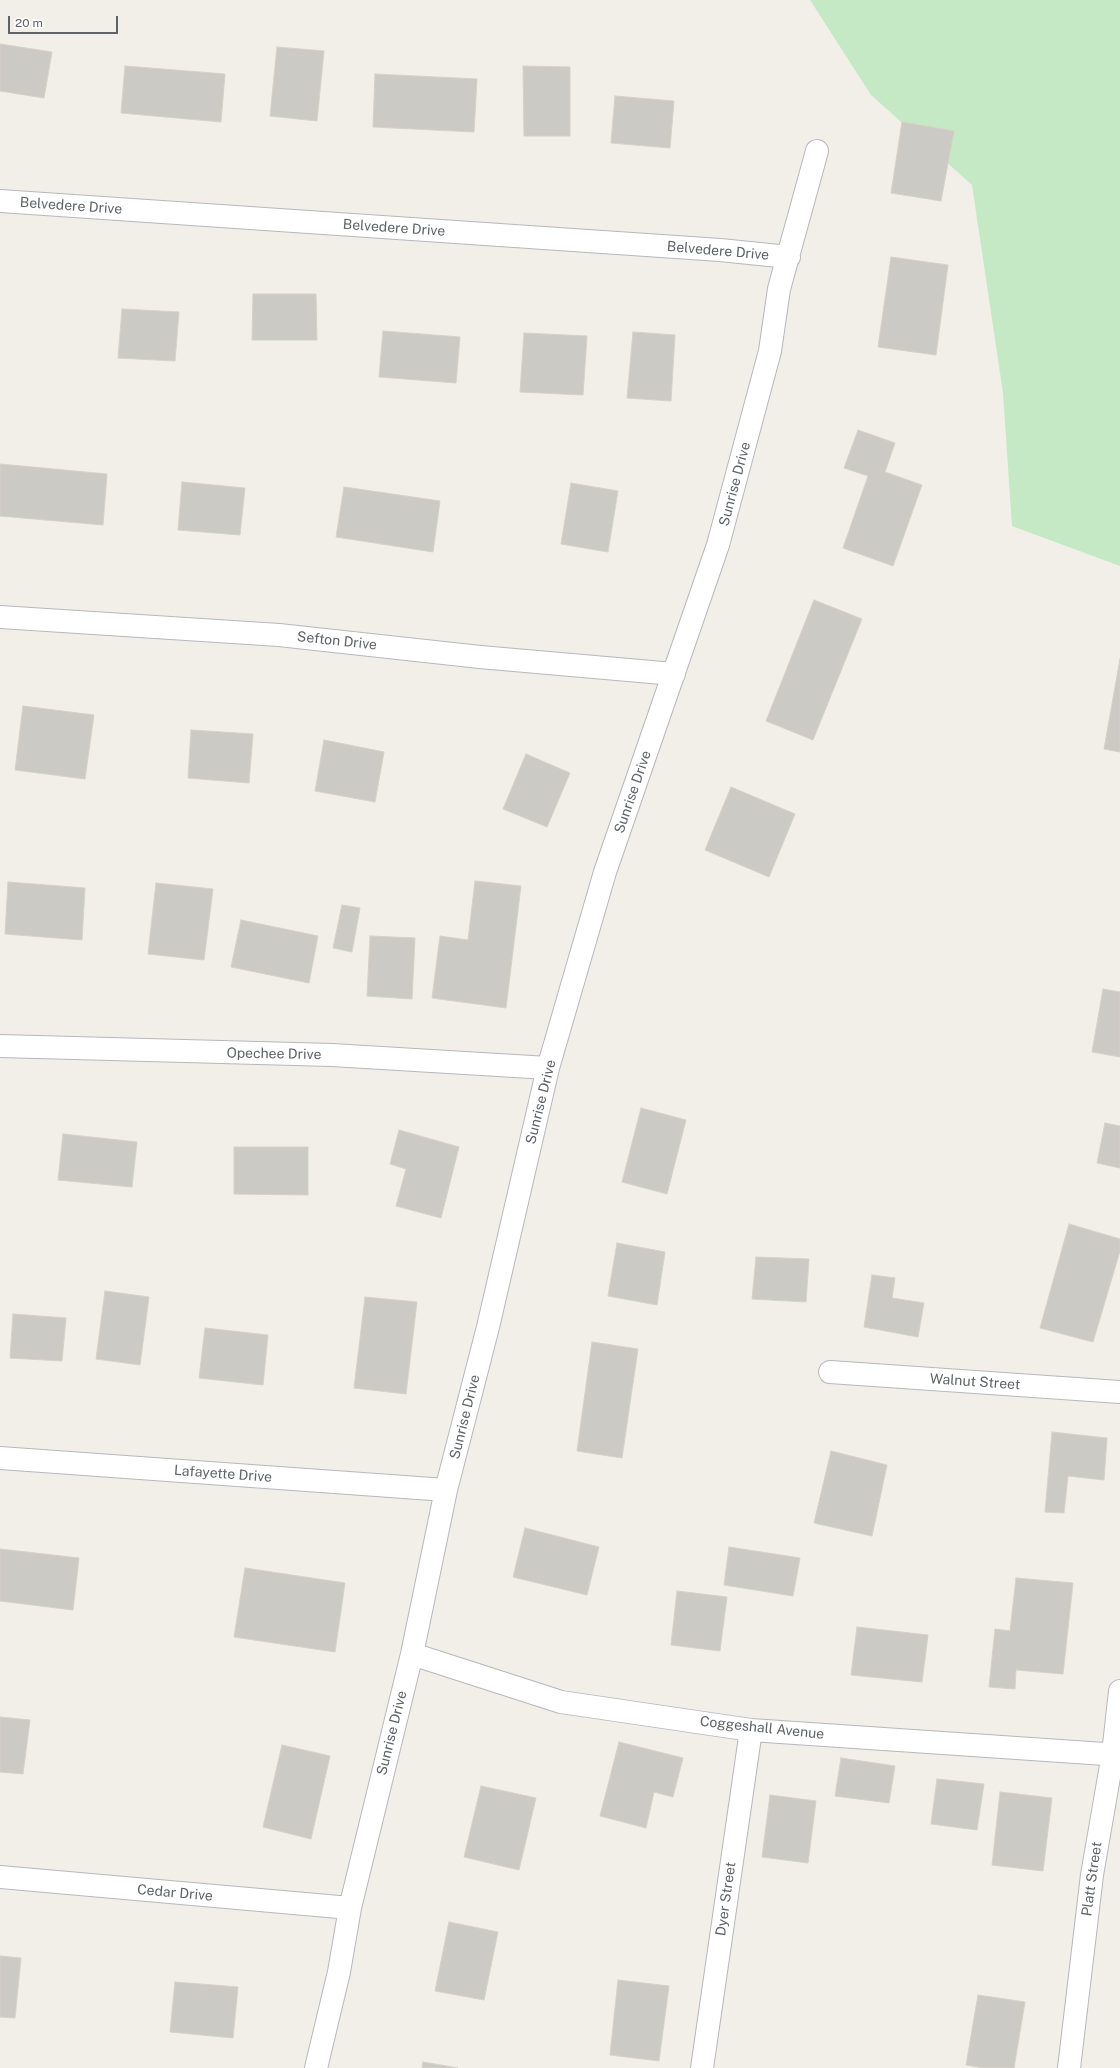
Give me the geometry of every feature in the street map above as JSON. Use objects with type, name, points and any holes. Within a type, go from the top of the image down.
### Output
[{"type":"street","name":"Sunrise Drive","points":[[316,2068],[340,1972],[350,1908],[412,1654],[446,1490],[488,1327],[548,1068],[605,872],[718,545],[770,351],[779,290],[817,151]]},
{"type":"street","name":"Belvedere Drive","points":[[0,201],[712,250],[789,257]]},
{"type":"street","name":"Sefton Drive","points":[[0,617],[279,635],[480,657],[674,674]]},
{"type":"street","name":"Opechee Drive","points":[[0,1046],[332,1055],[548,1068]]},
{"type":"street","name":"Walnut Street","points":[[830,1372],[1120,1392]]},
{"type":"street","name":"Lafayette Drive","points":[[0,1458],[446,1490]]},
{"type":"street","name":"Coggeshall Avenue","points":[[412,1654],[561,1702],[751,1730],[1116,1755]]},
{"type":"street","name":"Platt Street","points":[[1069,2068],[1092,1875],[1116,1755],[1120,1691]]},
{"type":"street","name":"Dyer Street","points":[[702,2068],[751,1730]]},
{"type":"street","name":"Cedar Drive","points":[[0,1877],[350,1908]]},
{"type":"green space","points":[[810,0],[1120,0],[1120,566],[1012,526],[1003,393],[972,185],[871,95]]},
{"type":"building","points":[[0,44],[52,52],[44,98],[0,91]]},
{"type":"building","points":[[277,47],[324,51],[317,121],[270,116]]},
{"type":"building","points":[[125,66],[225,74],[221,122],[121,113]]},
{"type":"building","points":[[523,66],[570,67],[570,136],[524,136]]},
{"type":"building","points":[[375,74],[477,79],[474,132],[373,127]]},
{"type":"building","points":[[615,96],[674,101],[670,148],[611,143]]},
{"type":"building","points":[[902,122],[954,131],[941,201],[891,193]]},
{"type":"building","points":[[891,257],[948,265],[936,355],[878,347]]},
{"type":"building","points":[[253,294],[316,294],[317,340],[252,340]]},
{"type":"building","points":[[122,309],[179,312],[175,361],[118,358]]},
{"type":"building","points":[[383,331],[460,337],[456,383],[379,377]]},
{"type":"building","points":[[633,332],[675,335],[671,401],[627,398]]},
{"type":"building","points":[[524,333],[587,336],[583,395],[520,392]]},
{"type":"building","points":[[858,430],[895,443],[885,472],[922,485],[893,566],[843,548],[868,476],[844,468]]},
{"type":"building","points":[[0,464],[107,474],[103,525],[0,516]]},
{"type":"building","points":[[182,482],[245,488],[240,535],[178,530]]},
{"type":"building","points":[[571,483],[618,491],[608,552],[561,544]]},
{"type":"building","points":[[344,487],[440,501],[433,552],[336,537]]},
{"type":"building","points":[[814,600],[862,619],[813,740],[766,721]]},
{"type":"building","points":[[1120,659],[1120,752],[1104,749]]},
{"type":"building","points":[[23,706],[94,715],[85,779],[15,770]]},
{"type":"building","points":[[191,730],[253,734],[249,783],[188,778]]},
{"type":"building","points":[[324,740],[384,752],[375,802],[315,791]]},
{"type":"building","points":[[526,754],[570,773],[547,827],[503,809]]},
{"type":"building","points":[[731,787],[795,814],[769,877],[705,850]]},
{"type":"building","points":[[475,881],[521,886],[506,1008],[432,998],[440,936],[468,940]]},
{"type":"building","points":[[8,882],[85,888],[82,940],[5,934]]},
{"type":"building","points":[[156,883],[213,889],[204,960],[148,954]]},
{"type":"building","points":[[342,905],[360,908],[352,952],[333,948]]},
{"type":"building","points":[[241,920],[318,936],[309,983],[231,967]]},
{"type":"building","points":[[370,936],[415,938],[412,999],[367,996]]},
{"type":"building","points":[[1103,989],[1120,992],[1120,1057],[1092,1052]]},
{"type":"building","points":[[641,1108],[686,1120],[667,1194],[622,1182]]},
{"type":"building","points":[[1105,1123],[1120,1126],[1120,1168],[1097,1163]]},
{"type":"building","points":[[399,1130],[459,1147],[441,1218],[396,1206],[406,1169],[390,1164]]},
{"type":"building","points":[[63,1134],[137,1142],[132,1187],[58,1180]]},
{"type":"building","points":[[234,1147],[308,1147],[308,1195],[234,1194]]},
{"type":"building","points":[[1069,1224],[1120,1239],[1120,1251],[1093,1342],[1040,1328]]},
{"type":"building","points":[[617,1243],[665,1252],[657,1305],[608,1296]]},
{"type":"building","points":[[756,1257],[809,1259],[806,1302],[752,1299]]},
{"type":"building","points":[[872,1275],[895,1278],[892,1298],[924,1303],[918,1337],[864,1327]]},
{"type":"building","points":[[105,1291],[149,1297],[140,1365],[96,1359]]},
{"type":"building","points":[[365,1297],[417,1302],[406,1394],[354,1388]]},
{"type":"building","points":[[13,1314],[66,1318],[62,1361],[10,1358]]},
{"type":"building","points":[[205,1328],[268,1335],[263,1385],[199,1378]]},
{"type":"building","points":[[592,1342],[638,1349],[622,1458],[577,1451]]},
{"type":"building","points":[[1052,1432],[1107,1438],[1104,1480],[1068,1476],[1064,1513],[1045,1512]]},
{"type":"building","points":[[831,1451],[887,1465],[872,1536],[814,1523]]},
{"type":"building","points":[[525,1528],[599,1547],[587,1595],[513,1577]]},
{"type":"building","points":[[729,1547],[800,1558],[793,1596],[724,1585]]},
{"type":"building","points":[[0,1549],[79,1558],[73,1610],[0,1601]]},
{"type":"building","points":[[245,1568],[345,1583],[335,1652],[234,1637]]},
{"type":"building","points":[[1016,1578],[1073,1583],[1063,1674],[1016,1670],[1015,1689],[989,1687],[995,1629],[1010,1631]]},
{"type":"building","points":[[677,1591],[727,1597],[720,1651],[671,1645]]},
{"type":"building","points":[[857,1627],[928,1635],[922,1682],[851,1675]]},
{"type":"building","points":[[0,1717],[30,1720],[23,1774],[0,1772]]},
{"type":"building","points":[[619,1742],[683,1758],[673,1797],[654,1792],[646,1828],[600,1816]]},
{"type":"building","points":[[282,1745],[330,1756],[311,1839],[263,1827]]},
{"type":"building","points":[[841,1758],[895,1766],[889,1803],[835,1796]]},
{"type":"building","points":[[937,1779],[984,1784],[977,1830],[931,1824]]},
{"type":"building","points":[[481,1786],[536,1798],[519,1870],[464,1857]]},
{"type":"building","points":[[1000,1792],[1052,1798],[1043,1871],[992,1865]]},
{"type":"building","points":[[770,1795],[816,1801],[808,1863],[762,1857]]},
{"type":"building","points":[[449,1922],[498,1932],[484,2000],[435,1991]]},
{"type":"building","points":[[0,1956],[21,1958],[15,2018],[0,2017]]},
{"type":"building","points":[[618,1980],[669,1986],[659,2061],[610,2055]]},
{"type":"building","points":[[175,1982],[238,1987],[233,2038],[170,2032]]},
{"type":"building","points":[[978,1995],[1025,2002],[1014,2068],[983,2068],[966,2065]]},
{"type":"building","points":[[423,2062],[458,2068],[422,2068]]}]
